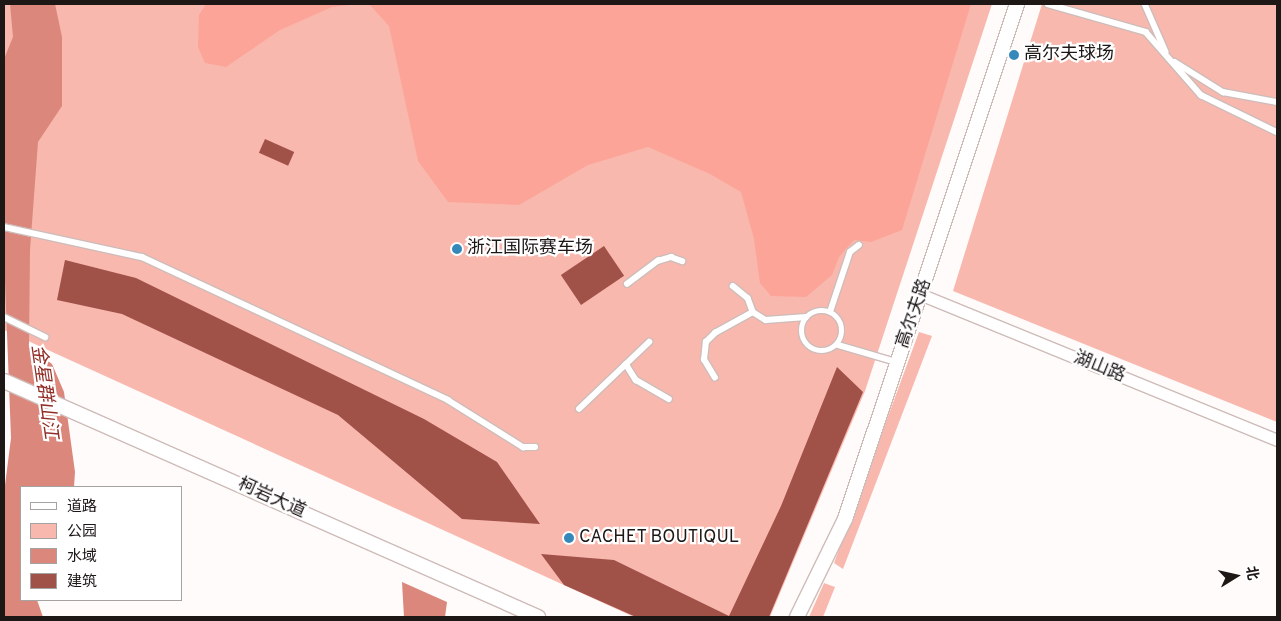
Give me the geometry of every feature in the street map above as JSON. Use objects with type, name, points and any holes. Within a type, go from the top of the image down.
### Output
[{"type":"street","name":"高尔夫路","points":[[797,617],[845,518],[922,295],[1017,4]]},
{"type":"street","name":"湖山路","points":[[922,295],[1277,440]]},
{"type":"street","name":"柯岩大道","points":[[4,381],[538,617]]},
{"type":"lane","points":[[1048,4],[1146,32],[1201,94],[1277,132]]},
{"type":"lane","points":[[1145,4],[1168,58],[1223,92],[1277,102]]},
{"type":"lane","points":[[4,227],[142,257],[448,400],[523,447],[535,447]]},
{"type":"lane","points":[[830,312],[850,252],[859,245]]},
{"type":"lane","points":[[627,284],[658,262],[671,257],[682,261]]},
{"type":"lane","points":[[733,286],[748,298],[753,312],[766,320],[806,317],[817,311],[830,312],[840,320],[843,333],[838,345],[827,352],[814,350],[804,342],[801,329],[806,317]]},
{"type":"lane","points":[[715,378],[704,360],[706,342],[715,333],[753,312]]},
{"type":"lane","points":[[4,318],[44,337]]},
{"type":"lane","points":[[578,410],[649,342]]},
{"type":"lane","points":[[838,345],[898,362]]},
{"type":"lane","points":[[626,364],[636,380],[669,399]]},
{"type":"green space","name":"浙江国际赛车场","points":[[4,4],[992,4],[865,391],[770,617],[634,617],[4,330]]},
{"type":"green space","points":[[1042,4],[1277,4],[1277,422],[953,291]]},
{"type":"green space","points":[[919,332],[932,336],[843,569],[834,563]]},
{"type":"green space","points":[[824,583],[835,587],[823,617],[809,617]]},
{"type":"shaded area","points":[[206,4],[358,4],[332,7],[280,30],[226,67],[205,63],[198,47],[199,15]]},
{"type":"shaded area","points":[[369,4],[971,4],[902,230],[871,242],[854,240],[839,257],[832,275],[806,297],[771,296],[760,283],[754,239],[741,192],[710,174],[648,147],[588,165],[519,205],[448,202],[418,161],[389,26]]},
{"type":"water","name":"金星群山江","points":[[10,4],[55,4],[62,37],[62,106],[38,142],[30,250],[29,347],[52,364],[64,392],[75,472],[74,486],[20,486],[20,601],[37,601],[43,617],[4,617],[4,493],[11,438],[4,255],[4,59],[13,37]]},
{"type":"water","points":[[402,582],[447,602],[445,617],[404,617]]},
{"type":"building","points":[[265,139],[294,152],[288,166],[259,153]]},
{"type":"building","points":[[604,246],[624,276],[581,305],[561,275]]},
{"type":"building","points":[[65,260],[136,278],[424,419],[497,462],[540,524],[462,519],[338,415],[122,314],[57,300]]},
{"type":"building","points":[[837,367],[863,392],[769,617],[636,617],[564,585],[541,554],[614,560],[729,616],[781,506]]},
{"type":"place","name":"高尔夫球场","points":[[1014,55]]},
{"type":"place","name":"浙江国际赛车场","points":[[457,249]]},
{"type":"place","name":"CACHET BOUTIQUL","points":[[569,538]]}]
